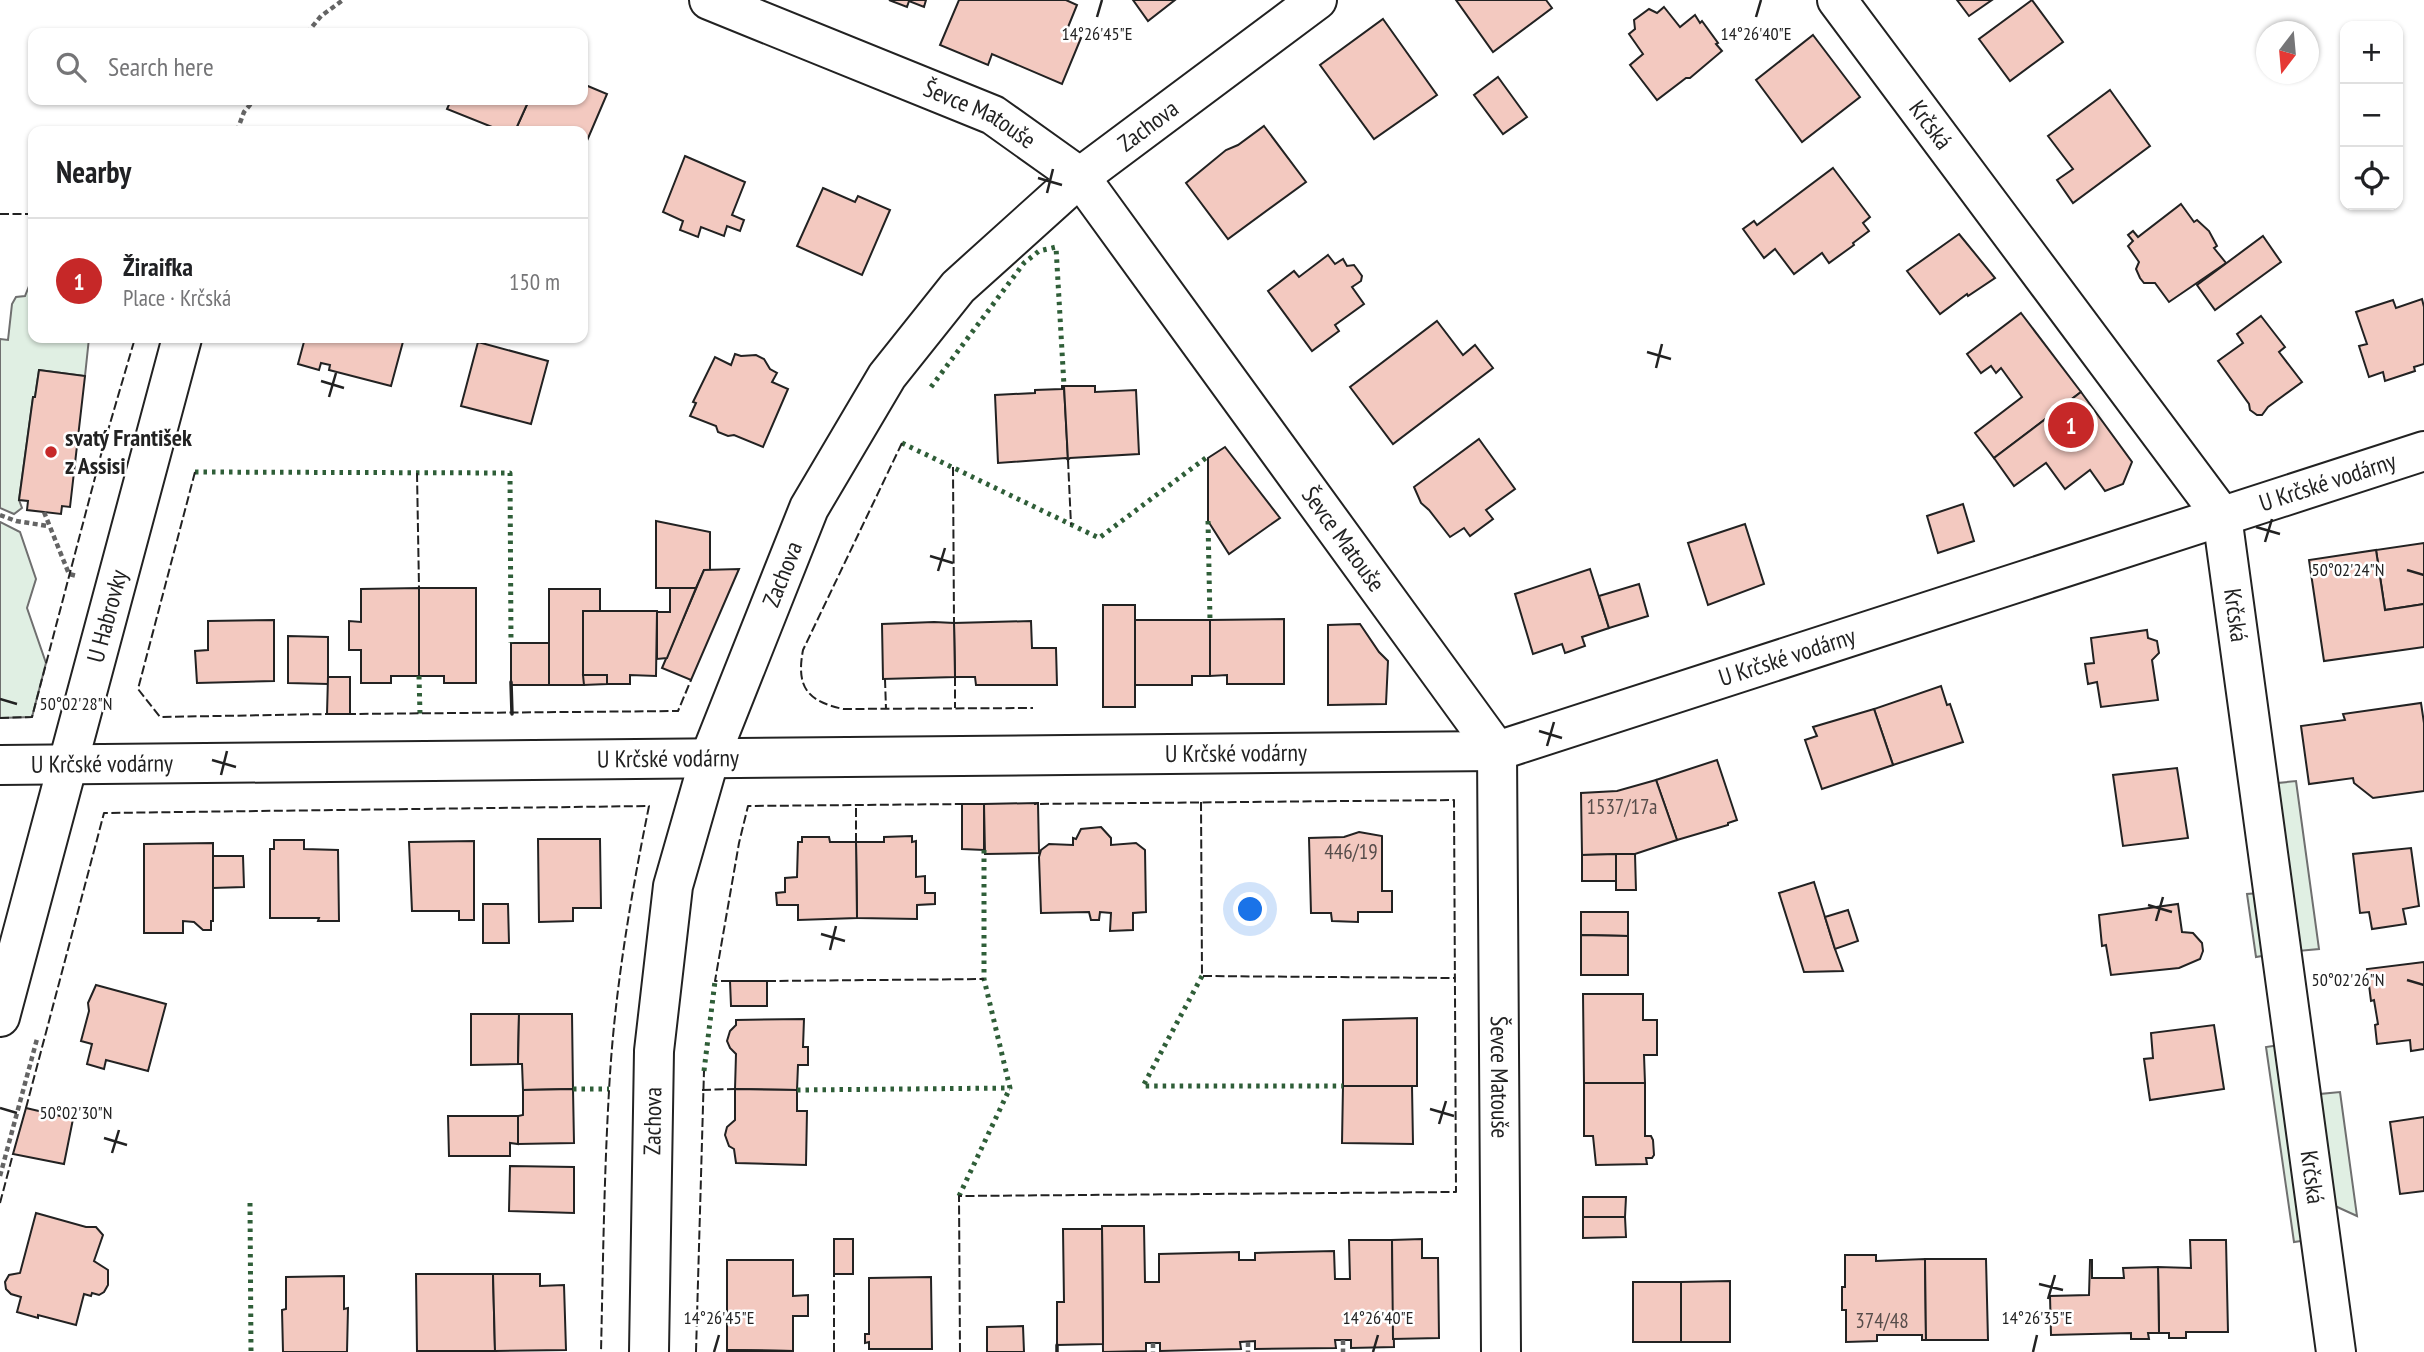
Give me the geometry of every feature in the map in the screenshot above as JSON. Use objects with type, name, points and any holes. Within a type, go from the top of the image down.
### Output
[{"type":"street","name":"Ševce Matouše","points":[[709,0],[993,115],[1080,177],[1497,751],[1501,1352]]},
{"type":"street","name":"Zachova","points":[[649,1352],[654,1051],[673,886],[710,757],[809,508],[887,376],[958,287],[1080,177],[1317,0]]},
{"type":"street","name":"Krčská","points":[[1837,0],[2222,516],[2336,1352]]},
{"type":"street","name":"U Habrovky","points":[[0,1017],[181,343]]},
{"type":"street","name":"U Krčské vodárny","points":[[0,765],[1497,751],[2424,451]]},
{"type":"path","points":[[311,28],[321,16],[344,0]]},
{"type":"path","points":[[239,126],[250,105]]},
{"type":"path","points":[[44,512],[69,574],[116,583]]},
{"type":"path","points":[[0,515],[16,522],[49,526]]},
{"type":"path","points":[[1343,1340],[1343,1352]]},
{"type":"path","points":[[1248,1342],[1248,1352]]},
{"type":"path","points":[[1153,1343],[1153,1352]]},
{"type":"green space","points":[[28,288],[28,343],[88,343],[85,376],[39,370],[19,500],[22,508],[14,514],[0,508],[0,339],[8,340],[12,304],[16,297],[25,296]]},
{"type":"green space","points":[[0,522],[20,532],[36,579],[27,608],[46,663],[32,717],[0,718]]},
{"type":"green space","points":[[2296,781],[2319,949],[2298,951],[2278,783]]},
{"type":"green space","points":[[2259,893],[2268,955],[2256,957],[2247,894]]},
{"type":"green space","points":[[2280,1045],[2308,1240],[2294,1242],[2266,1047]]},
{"type":"green space","points":[[2340,1092],[2357,1216],[2335,1206],[2320,1094]]},
{"type":"building","points":[[889,0],[926,0],[924,7],[909,1],[907,7]]},
{"type":"building","points":[[959,0],[1066,0],[1077,5],[1066,32],[1081,38],[1062,84],[992,54],[988,65],[940,45]]},
{"type":"building","points":[[1133,0],[1175,0],[1148,21]]},
{"type":"building","points":[[1456,0],[1546,0],[1552,8],[1493,52]]},
{"type":"building","points":[[1957,0],[1992,0],[1969,16]]},
{"type":"building","points":[[2032,0],[2063,42],[2010,81],[1979,39]]},
{"type":"building","points":[[1664,7],[1680,27],[1695,15],[1722,51],[1690,78],[1686,78],[1657,100],[1630,65],[1643,54],[1629,34],[1635,29],[1634,20],[1649,9],[1657,13]]},
{"type":"building","points":[[1383,19],[1437,95],[1374,139],[1320,65]]},
{"type":"building","points":[[1813,35],[1860,97],[1802,142],[1756,80]]},
{"type":"building","points":[[1498,77],[1527,117],[1503,134],[1474,95]]},
{"type":"building","points":[[588,86],[607,94],[588,138],[588,126],[517,126],[527,105],[588,105]]},
{"type":"building","points":[[2110,90],[2150,146],[2073,203],[2057,180],[2073,169],[2048,136]]},
{"type":"building","points":[[449,105],[527,105],[517,126],[490,126],[447,109]]},
{"type":"building","points":[[1264,126],[1306,182],[1228,239],[1186,183],[1226,150],[1238,145]]},
{"type":"building","points":[[685,156],[745,182],[732,215],[744,220],[740,231],[727,226],[724,236],[701,227],[698,237],[680,230],[683,221],[663,212]]},
{"type":"building","points":[[1833,168],[1870,217],[1863,223],[1869,231],[1829,263],[1822,253],[1794,274],[1775,249],[1764,258],[1743,229],[1754,221],[1757,225]]},
{"type":"building","points":[[823,188],[855,202],[858,196],[890,210],[862,275],[797,246]]},
{"type":"building","points":[[2181,204],[2194,222],[2197,220],[2209,231],[2217,246],[2214,248],[2226,263],[2169,302],[2155,283],[2144,283],[2140,278],[2136,269],[2139,262],[2128,246],[2133,241],[2128,235],[2133,231],[2138,237]]},
{"type":"building","points":[[1959,234],[1995,278],[1940,314],[1907,271]]},
{"type":"building","points":[[2263,236],[2281,262],[2215,310],[2197,285]]},
{"type":"building","points":[[1328,255],[1335,264],[1343,259],[1347,266],[1354,265],[1362,276],[1361,281],[1352,287],[1364,304],[1335,325],[1339,331],[1312,351],[1268,291],[1294,271],[1299,277]]},
{"type":"building","points":[[2422,299],[2424,364],[2414,367],[2415,371],[2385,381],[2383,372],[2369,377],[2359,346],[2367,344],[2356,312],[2393,300],[2396,308]]},
{"type":"building","points":[[2021,313],[2081,392],[1994,458],[1975,433],[2022,397],[2001,368],[1996,373],[1991,366],[1981,373],[1967,354]]},
{"type":"building","points":[[2261,316],[2285,347],[2279,352],[2302,382],[2268,407],[2262,415],[2257,415],[2250,410],[2249,404],[2218,361],[2243,343],[2237,334]]},
{"type":"building","points":[[1437,321],[1463,355],[1475,345],[1493,368],[1393,444],[1350,387]]},
{"type":"building","points":[[304,343],[403,343],[391,386],[329,370],[330,365],[321,363],[319,370],[298,364]]},
{"type":"building","points":[[478,343],[548,361],[531,424],[461,406]]},
{"type":"building","points":[[735,354],[756,355],[764,359],[770,369],[777,373],[772,382],[788,389],[763,447],[734,435],[718,432],[716,426],[690,416],[696,403],[693,402],[715,357],[731,365]]},
{"type":"building","name":"svatý František z Assisi","points":[[39,370],[85,376],[70,507],[62,506],[61,514],[27,510],[28,501],[19,500]]},
{"type":"building","points":[[1062,386],[1068,460],[998,463],[995,395],[1035,393],[1035,390],[1062,389]]},
{"type":"building","points":[[1064,386],[1095,386],[1095,392],[1136,390],[1139,454],[1068,460]]},
{"type":"building","points":[[2081,392],[2132,462],[2123,484],[2105,491],[2090,470],[2065,489],[2046,463],[2014,486],[1994,458]]},
{"type":"building","points":[[1479,439],[1515,489],[1486,510],[1493,519],[1470,536],[1464,528],[1450,537],[1421,503],[1414,487]]},
{"type":"building","points":[[1225,447],[1280,518],[1229,554],[1208,521],[1208,458]]},
{"type":"building","points":[[1963,504],[1974,541],[1938,553],[1927,516]]},
{"type":"building","points":[[656,521],[710,532],[710,570],[704,570],[696,588],[656,588]]},
{"type":"building","points":[[1745,524],[1764,584],[1708,605],[1688,543]]},
{"type":"building","points":[[2424,543],[2424,604],[2385,610],[2376,550]]},
{"type":"building","points":[[2376,550],[2385,610],[2424,604],[2424,647],[2324,661],[2309,560]]},
{"type":"building","points":[[739,569],[691,680],[662,668],[704,570]]},
{"type":"building","points":[[1590,569],[1609,628],[1582,637],[1585,646],[1568,652],[1565,653],[1562,644],[1533,654],[1515,594]]},
{"type":"building","points":[[1639,584],[1648,616],[1609,628],[1599,596]]},
{"type":"building","points":[[419,588],[419,676],[391,676],[391,683],[361,683],[361,650],[349,650],[349,621],[361,622],[361,589]]},
{"type":"building","points":[[419,588],[476,588],[476,683],[444,683],[444,676],[419,676]]},
{"type":"building","points":[[670,588],[696,588],[667,658],[657,659],[657,612],[670,612]]},
{"type":"building","points":[[549,589],[600,589],[600,611],[583,611],[584,685],[549,685]]},
{"type":"building","points":[[1103,605],[1135,605],[1135,707],[1103,707]]},
{"type":"building","points":[[583,611],[657,611],[656,676],[630,675],[630,684],[607,684],[607,675],[583,675]]},
{"type":"building","points":[[1284,619],[1284,684],[1227,684],[1227,675],[1210,676],[1210,620]]},
{"type":"building","points":[[274,620],[274,681],[197,683],[195,651],[208,650],[208,621]]},
{"type":"building","points":[[1135,620],[1210,620],[1210,676],[1192,676],[1192,685],[1135,685]]},
{"type":"building","points":[[1031,621],[1032,648],[1056,648],[1057,685],[976,685],[975,677],[955,677],[954,623]]},
{"type":"building","points":[[954,623],[955,677],[883,679],[882,624]]},
{"type":"building","points":[[1360,624],[1388,661],[1386,704],[1328,705],[1328,625]]},
{"type":"building","points":[[2147,630],[2148,638],[2157,641],[2159,653],[2152,660],[2158,700],[2101,707],[2097,682],[2088,684],[2085,664],[2094,663],[2091,638]]},
{"type":"building","points":[[288,636],[328,637],[328,684],[288,683]]},
{"type":"building","points":[[511,643],[549,643],[549,685],[511,685]]},
{"type":"building","points":[[583,675],[607,675],[607,684],[584,685]]},
{"type":"building","points":[[328,677],[350,677],[350,714],[327,714]]},
{"type":"building","points":[[1941,686],[1963,742],[1893,765],[1874,709]]},
{"type":"building","points":[[2421,703],[2424,723],[2424,791],[2373,798],[2354,783],[2353,778],[2309,784],[2301,726],[2345,720],[2343,714]]},
{"type":"building","points":[[1874,709],[1893,765],[1822,789],[1805,740],[1817,736],[1813,727]]},
{"type":"building","points":[[1717,760],[1737,820],[1677,840],[1656,780]]},
{"type":"building","points":[[2177,768],[2188,838],[2123,846],[2113,775]]},
{"type":"building","points":[[1656,780],[1677,840],[1635,854],[1582,855],[1581,793],[1617,791]]},
{"type":"building","points":[[1038,803],[1039,853],[985,854],[984,804]]},
{"type":"building","points":[[962,804],[984,804],[984,850],[962,849]]},
{"type":"building","points":[[1101,827],[1111,838],[1111,845],[1136,843],[1145,850],[1146,912],[1133,913],[1133,930],[1110,931],[1111,913],[1100,912],[1099,920],[1091,920],[1089,912],[1041,913],[1041,850],[1049,844],[1073,845],[1073,838],[1076,839],[1081,829]]},
{"type":"building","points":[[1359,832],[1382,836],[1382,891],[1392,891],[1392,912],[1358,912],[1358,922],[1332,921],[1331,913],[1311,913],[1309,838],[1344,837]]},
{"type":"building","points":[[912,836],[912,842],[916,841],[916,877],[925,876],[925,893],[935,893],[935,904],[917,905],[917,919],[857,918],[856,842],[884,842],[884,837]]},
{"type":"building","points":[[802,837],[829,837],[830,842],[856,842],[857,918],[798,920],[798,905],[777,905],[776,893],[785,892],[785,878],[797,877],[798,842],[802,842]]},
{"type":"building","points":[[538,839],[600,839],[601,908],[573,908],[573,921],[539,922]]},
{"type":"building","points":[[274,840],[304,840],[304,849],[338,850],[339,921],[318,921],[319,918],[270,918],[270,849],[274,849]]},
{"type":"building","points":[[474,841],[474,920],[459,920],[459,911],[412,911],[409,842]]},
{"type":"building","points":[[213,843],[211,930],[203,930],[194,922],[183,921],[183,933],[144,933],[144,844]]},
{"type":"building","points":[[2411,848],[2419,906],[2403,909],[2406,924],[2372,929],[2369,912],[2360,913],[2353,854]]},
{"type":"building","points":[[1616,854],[1635,854],[1636,890],[1616,890]]},
{"type":"building","points":[[1616,854],[1616,881],[1582,881],[1582,855]]},
{"type":"building","points":[[213,856],[243,856],[244,887],[213,888]]},
{"type":"building","points":[[1814,882],[1843,971],[1804,972],[1779,893]]},
{"type":"building","points":[[483,904],[508,904],[509,943],[483,943]]},
{"type":"building","points":[[2178,904],[2182,932],[2193,933],[2202,943],[2200,959],[2179,968],[2111,975],[2106,945],[2102,946],[2099,915]]},
{"type":"building","points":[[1848,910],[1858,941],[1835,949],[1825,917]]},
{"type":"building","points":[[1581,912],[1628,912],[1628,936],[1581,935]]},
{"type":"building","points":[[1581,935],[1628,936],[1628,975],[1581,975]]},
{"type":"building","points":[[2424,962],[2424,1049],[2411,1051],[2410,1040],[2377,1044],[2375,1025],[2378,1024],[2374,1000],[2371,1001],[2367,969]]},
{"type":"building","points":[[730,981],[767,981],[767,1006],[731,1006]]},
{"type":"building","points":[[96,985],[166,1004],[148,1071],[106,1060],[104,1069],[87,1064],[92,1044],[81,1041],[89,1011],[88,1003]]},
{"type":"building","points":[[1583,994],[1643,994],[1643,1020],[1657,1020],[1657,1055],[1644,1055],[1645,1083],[1584,1083]]},
{"type":"building","points":[[471,1014],[519,1014],[518,1064],[471,1065]]},
{"type":"building","points":[[519,1014],[572,1014],[573,1089],[523,1090],[522,1064],[518,1064]]},
{"type":"building","points":[[1417,1018],[1417,1086],[1343,1086],[1343,1020]]},
{"type":"building","points":[[804,1019],[803,1047],[808,1047],[808,1065],[798,1065],[797,1090],[735,1089],[736,1054],[727,1041],[736,1020]]},
{"type":"building","points":[[2214,1025],[2224,1089],[2150,1100],[2144,1059],[2153,1058],[2151,1033]]},
{"type":"building","points":[[1584,1083],[1645,1083],[1645,1136],[1651,1136],[1653,1140],[1654,1155],[1652,1158],[1646,1158],[1647,1164],[1596,1165],[1593,1136],[1584,1136]]},
{"type":"building","points":[[1343,1086],[1412,1086],[1413,1144],[1342,1143]]},
{"type":"building","points":[[573,1089],[574,1143],[518,1144],[518,1116],[523,1115],[523,1090]]},
{"type":"building","points":[[735,1089],[797,1090],[797,1111],[807,1111],[806,1165],[736,1163],[734,1149],[729,1146],[725,1135],[727,1127],[735,1120]]},
{"type":"building","points":[[26,1108],[73,1119],[64,1164],[13,1154]]},
{"type":"building","points":[[448,1116],[518,1116],[518,1144],[510,1143],[510,1156],[449,1156]]},
{"type":"building","points":[[2424,1117],[2424,1191],[2400,1194],[2390,1122]]},
{"type":"building","points":[[510,1166],[574,1167],[574,1213],[509,1211]]},
{"type":"building","points":[[1583,1197],[1626,1197],[1625,1217],[1583,1217]]},
{"type":"building","points":[[36,1213],[86,1227],[96,1227],[103,1235],[94,1261],[108,1270],[108,1285],[99,1295],[84,1294],[76,1325],[17,1312],[21,1297],[6,1289],[5,1282],[9,1275],[20,1273]]},
{"type":"building","points":[[1583,1217],[1625,1217],[1626,1237],[1583,1238]]},
{"type":"building","points":[[1102,1226],[1144,1226],[1145,1282],[1159,1282],[1159,1254],[1239,1252],[1239,1260],[1255,1260],[1255,1253],[1334,1251],[1335,1279],[1350,1279],[1349,1240],[1392,1240],[1394,1347],[1351,1348],[1351,1340],[1335,1340],[1336,1348],[1255,1349],[1255,1341],[1240,1342],[1241,1349],[1160,1351],[1160,1343],[1146,1343],[1146,1351],[1103,1352]]},
{"type":"building","points":[[1063,1229],[1102,1229],[1103,1344],[1057,1345],[1057,1302],[1064,1302]]},
{"type":"building","points":[[834,1239],[853,1239],[853,1274],[834,1274]]},
{"type":"building","points":[[1422,1239],[1422,1258],[1438,1258],[1439,1338],[1393,1339],[1392,1240]]},
{"type":"building","points":[[2190,1240],[2226,1240],[2228,1332],[2186,1332],[2186,1338],[2169,1338],[2169,1333],[2159,1333],[2158,1267],[2191,1268]]},
{"type":"building","points":[[1845,1255],[1876,1255],[1876,1261],[1925,1259],[1926,1340],[1922,1340],[1922,1335],[1877,1335],[1877,1341],[1846,1342],[1846,1310],[1842,1310]]},
{"type":"building","points":[[1925,1259],[1986,1259],[1988,1340],[1926,1340]]},
{"type":"building","points":[[727,1260],[793,1260],[793,1296],[808,1295],[808,1316],[793,1316],[793,1351],[727,1350]]},
{"type":"building","points":[[2090,1260],[2092,1278],[2124,1278],[2123,1268],[2158,1267],[2159,1333],[2148,1333],[2149,1339],[2131,1339],[2131,1333],[2051,1335],[2050,1296],[2089,1295]]},
{"type":"building","points":[[416,1274],[493,1274],[495,1351],[417,1351]]},
{"type":"building","points":[[493,1274],[540,1274],[540,1286],[564,1285],[566,1350],[495,1351]]},
{"type":"building","points":[[344,1276],[344,1309],[348,1308],[347,1352],[283,1352],[282,1310],[286,1309],[286,1277]]},
{"type":"building","points":[[931,1277],[932,1349],[869,1349],[869,1342],[865,1343],[865,1334],[869,1334],[869,1278]]},
{"type":"building","points":[[1730,1281],[1730,1342],[1681,1342],[1681,1282]]},
{"type":"building","points":[[1633,1282],[1681,1282],[1681,1342],[1633,1342]]},
{"type":"building","points":[[1023,1326],[1024,1352],[987,1352],[987,1327]]},
{"type":"building","points":[[793,1351],[793,1352],[727,1352]]},
{"type":"hedge","points":[[931,387],[1024,263],[1039,251],[1056,247],[1064,386]]},
{"type":"hedge","points":[[902,443],[1099,538],[1207,457]]},
{"type":"hedge","points":[[195,472],[510,473],[511,643]]},
{"type":"hedge","points":[[1208,521],[1210,620]]},
{"type":"hedge","points":[[419,676],[420,714]]},
{"type":"hedge","points":[[959,1196],[1010,1088],[984,979],[984,849]]},
{"type":"hedge","points":[[1202,976],[1143,1086],[1343,1086]]},
{"type":"hedge","points":[[704,1071],[715,981]]},
{"type":"hedge","points":[[797,1090],[1010,1088]]},
{"type":"hedge","points":[[573,1089],[609,1089]]},
{"type":"hedge","points":[[250,1203],[251,1352]]},
{"type":"fence","points":[[0,214],[28,214]]},
{"type":"fence","points":[[0,718],[32,717],[102,451],[134,343]]},
{"type":"fence","points":[[902,443],[803,650],[803,683],[813,697],[843,709],[1033,708]]},
{"type":"fence","points":[[1068,460],[1071,525]]},
{"type":"fence","points":[[953,467],[954,623]]},
{"type":"fence","points":[[195,472],[138,689],[160,717],[330,714]]},
{"type":"fence","points":[[417,473],[419,588]]},
{"type":"fence","points":[[955,677],[955,708]]},
{"type":"fence","points":[[885,679],[886,709]]},
{"type":"fence","points":[[347,714],[678,711],[691,680]]},
{"type":"fence","points":[[960,1352],[959,1196],[1456,1192],[1454,800],[1034,804]]},
{"type":"fence","points":[[1201,802],[1202,976],[1455,978]]},
{"type":"fence","points":[[730,981],[715,981],[748,806],[967,804]]},
{"type":"fence","points":[[856,805],[856,842]]},
{"type":"fence","points":[[26,1108],[104,813],[649,806],[624,948],[611,1055],[601,1352]]},
{"type":"fence","points":[[767,981],[984,979]]},
{"type":"fence","points":[[696,1352],[704,1071]]},
{"type":"fence","points":[[702,1090],[735,1089]]},
{"type":"fence","points":[[0,1203],[13,1154]]},
{"type":"fence","points":[[834,1274],[834,1352]]},
{"type":"wall","points":[[511,682],[512,714]]},
{"type":"wall","points":[[1057,1345],[1057,1352]]},
{"type":"place","name":"Žiraifka","points":[[2071,425]]},
{"type":"place","name":"svatý František z Assisi","points":[[51,452]]}]
